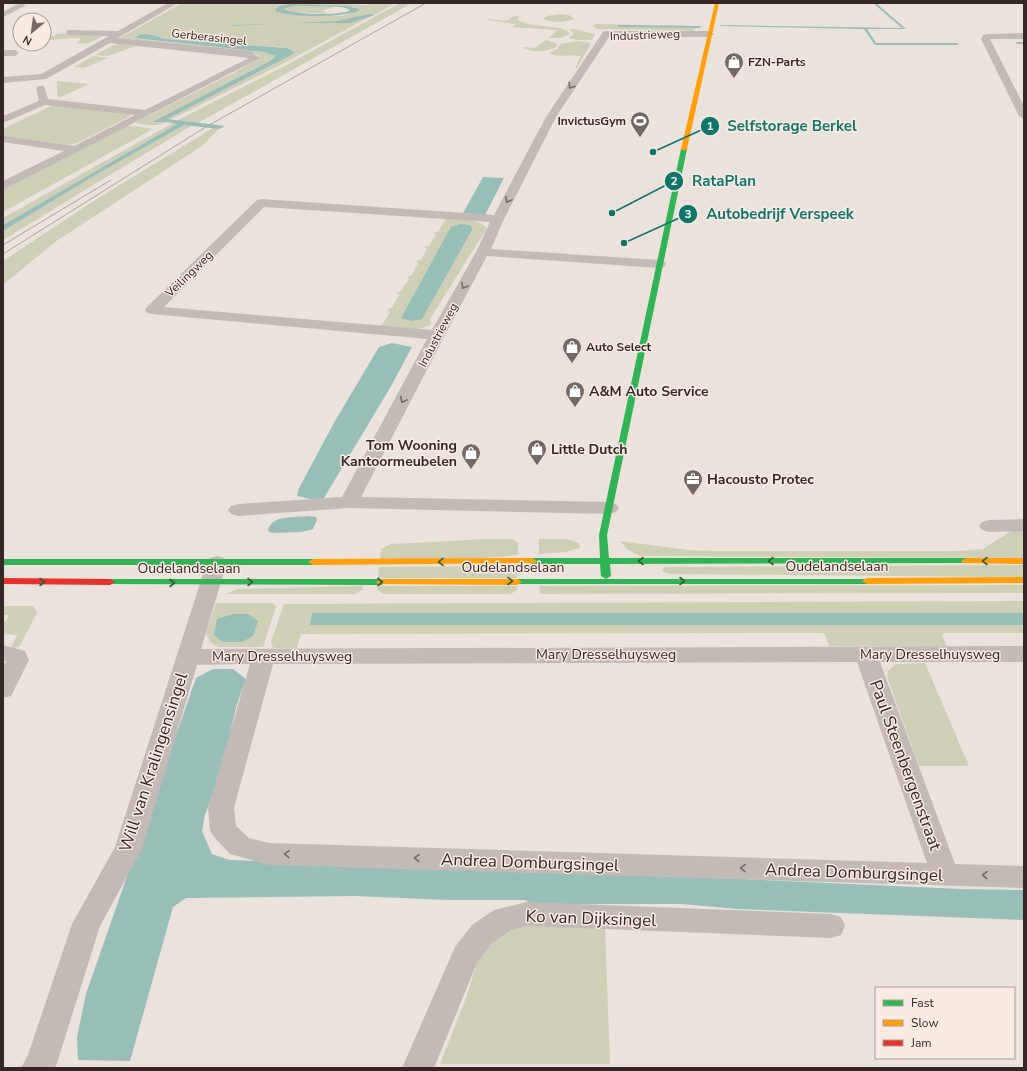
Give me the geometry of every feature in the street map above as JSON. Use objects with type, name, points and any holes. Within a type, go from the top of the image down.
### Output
[{"type":"street","points":[[44,102],[39,82],[43,77],[174,3]]},
{"type":"street","points":[[607,581],[603,535],[659,264],[681,171],[717,3]]},
{"type":"street","points":[[3,15],[21,6]]},
{"type":"street","points":[[70,32],[119,34]]},
{"type":"street","name":"Industrieweg","points":[[349,502],[437,335],[483,252],[498,219],[551,116],[606,34],[710,34]]},
{"type":"street","points":[[1024,37],[986,37],[985,41],[989,46],[1024,116]]},
{"type":"street","name":"Gerberasingel","points":[[3,186],[255,58],[254,56],[108,40]]},
{"type":"street","points":[[3,53],[15,53]]},
{"type":"street","points":[[3,80],[43,77]]},
{"type":"street","points":[[3,120],[44,102],[146,113]]},
{"type":"street","points":[[3,139],[74,149]]},
{"type":"street","name":"Veilingweg","points":[[437,335],[152,310],[261,203],[498,219]]},
{"type":"street","points":[[483,252],[659,264]]},
{"type":"street","points":[[238,510],[349,502],[609,508]]},
{"type":"street","points":[[989,526],[1024,526]]},
{"type":"street","name":"Oudelandselaan","points":[[3,562],[1024,561]]},
{"type":"street","name":"Will van Kralingensingel","points":[[37,1068],[41,1063],[86,924],[128,849],[217,562]]},
{"type":"street","name":"Oudelandselaan","points":[[3,582],[1024,580]]},
{"type":"street","points":[[3,653],[9,653],[17,656],[18,660],[3,690]]},
{"type":"street","name":"Mary Dresselhuysweg","points":[[187,657],[1024,654]]},
{"type":"street","name":"Paul Steenbergenstraat","points":[[866,655],[945,874]]},
{"type":"street","name":"Andrea Domburgsingel","points":[[264,656],[221,808],[223,830],[240,846],[269,854],[1024,877]]},
{"type":"street","name":"Ko van Dijksingel","points":[[418,1068],[465,956],[482,934],[504,919],[527,914],[831,926]]},
{"type":"green space","points":[[182,3],[317,3],[366,5],[369,3],[395,3],[375,15],[337,21],[232,25],[350,23],[369,16],[286,62],[170,120],[167,119],[294,53],[291,49],[280,47],[166,39],[148,34],[135,36],[135,38],[139,39],[264,52],[275,56],[272,60],[152,122],[167,122],[159,125],[136,123],[237,71],[260,57],[256,54],[120,38]],"holes":[[[291,4],[355,7],[349,14],[341,16],[279,13],[279,6]]]},
{"type":"green space","points":[[400,3],[412,3],[196,124],[176,121],[281,68]]},
{"type":"green space","points":[[296,6],[333,7],[322,11],[330,14],[292,12],[285,9]]},
{"type":"green space","points":[[560,14],[569,15],[574,19],[558,22],[543,19],[547,16]]},
{"type":"green space","points":[[514,16],[519,16],[518,20],[524,23],[561,28],[570,34],[560,38],[549,38],[558,30],[512,27],[516,24],[486,20],[507,21]]},
{"type":"green space","points":[[595,24],[693,26],[696,28],[693,31],[597,29],[593,26]]},
{"type":"green space","points":[[570,29],[595,34],[592,40],[568,38],[574,34]]},
{"type":"green space","points":[[66,33],[105,35],[91,42],[81,44],[77,43],[81,39],[78,38],[52,40],[52,36],[55,36],[56,34]]},
{"type":"green space","points":[[546,40],[557,44],[556,47],[539,51],[522,47],[535,48]]},
{"type":"green space","points":[[578,41],[591,43],[577,68],[575,68],[581,56],[556,55],[549,53],[557,49],[561,44]]},
{"type":"green space","points":[[119,44],[136,46],[108,56],[95,55],[114,45]]},
{"type":"green space","points":[[93,56],[108,58],[84,68],[74,67]]},
{"type":"green space","points":[[57,81],[89,84],[61,97],[57,96]]},
{"type":"green space","points":[[55,104],[128,114],[131,116],[77,143],[67,145],[3,137],[3,129]]},
{"type":"green space","points":[[173,123],[177,124],[3,225],[3,218]]},
{"type":"green space","points":[[184,125],[193,125],[3,240],[3,231],[97,174]]},
{"type":"green space","points":[[126,126],[153,129],[3,212],[3,189]]},
{"type":"green space","points":[[213,128],[219,129],[202,146],[55,242],[3,285],[3,261],[92,202]]},
{"type":"green space","points":[[446,219],[473,221],[487,228],[430,319],[431,325],[418,329],[381,327],[390,312],[387,309],[392,308],[399,295],[396,293],[401,291],[409,279],[407,277],[412,275],[418,263],[416,261],[421,260],[427,249],[424,247],[429,246],[436,235],[433,233],[438,232]]},
{"type":"green space","points":[[1011,531],[1024,531],[1024,558],[641,556],[628,550],[620,541],[688,550],[714,551],[957,551],[983,549]]},
{"type":"green space","points":[[513,539],[518,543],[518,555],[471,559],[380,559],[381,549],[391,544]]},
{"type":"green space","points":[[539,539],[567,539],[579,543],[580,548],[565,552],[539,554]]},
{"type":"green space","points":[[1024,565],[1024,577],[670,574],[662,570],[665,567]]},
{"type":"green space","points":[[518,566],[517,578],[378,578],[379,567]]},
{"type":"green space","points":[[1024,585],[1024,593],[540,594],[539,586]]},
{"type":"green space","points":[[363,586],[362,590],[355,594],[225,594],[238,589]]},
{"type":"green space","points":[[377,586],[517,586],[517,590],[511,594],[383,594],[377,590]]},
{"type":"green space","points":[[1024,601],[1024,613],[312,613],[310,624],[1024,625],[1024,633],[944,633],[942,635],[947,647],[829,646],[825,634],[823,633],[301,634],[297,648],[273,648],[271,642],[284,604]]},
{"type":"green space","points":[[216,603],[273,603],[276,607],[263,647],[218,647],[210,642],[206,633]]},
{"type":"green space","points":[[3,606],[33,606],[37,613],[19,647],[11,648],[17,635],[3,634],[3,621],[6,621],[9,615],[3,615]]},
{"type":"green space","points":[[925,663],[969,766],[919,766],[887,677],[888,671],[896,664]]},
{"type":"green space","points":[[522,925],[605,926],[610,1064],[440,1064],[466,998],[480,953],[490,939]]},
{"type":"water","points":[[291,4],[349,6],[359,10],[353,13],[330,16],[302,16],[280,13],[275,10],[279,6]],"holes":[[[296,6],[342,7],[350,10],[346,12],[328,14],[307,14],[285,9]]]},
{"type":"water","points":[[370,14],[375,15],[350,23],[232,25],[337,21]]},
{"type":"water","points":[[148,34],[166,39],[287,48],[295,52],[167,119],[225,126],[219,129],[184,125],[97,174],[3,231],[3,225],[177,124],[152,122],[272,60],[275,56],[264,52],[134,38],[139,35]]},
{"type":"water","points":[[483,177],[504,178],[485,215],[463,213]]},
{"type":"water","points":[[460,224],[469,225],[473,228],[422,319],[411,321],[401,318],[451,227]]},
{"type":"water","points":[[392,343],[412,347],[390,388],[324,498],[315,500],[297,496],[298,490],[335,421],[379,347]]},
{"type":"water","points":[[308,516],[316,517],[317,520],[313,529],[301,532],[272,533],[268,531],[270,526],[279,519]]},
{"type":"water","points":[[312,613],[1024,613],[1024,625],[310,625]]},
{"type":"water","points":[[233,614],[248,614],[258,621],[253,636],[242,642],[223,642],[214,635],[217,619]]},
{"type":"water","points":[[213,669],[233,669],[246,679],[237,704],[219,778],[205,815],[202,831],[212,854],[230,860],[632,874],[961,889],[1024,890],[1024,920],[738,909],[681,904],[533,904],[525,900],[448,900],[355,896],[186,898],[173,907],[130,1061],[78,1060],[77,1037],[86,994],[196,678]]},
{"type":"waterway","points":[[721,26],[905,29],[874,3]]},
{"type":"waterway","points":[[619,26],[700,27]]},
{"type":"waterway","points":[[865,29],[875,44],[957,44]]},
{"type":"waterway","points":[[1017,43],[1024,43]]},
{"type":"tram line","points":[[3,254],[204,128],[426,3]]},
{"type":"tram line","points":[[3,245],[111,180]]},
{"type":"traffic: fast","points":[[606,576],[603,535],[684,149]]},
{"type":"traffic: fast","points":[[532,561],[966,561]]},
{"type":"traffic: fast","points":[[3,562],[313,562]]},
{"type":"traffic: fast","points":[[517,582],[867,581]]},
{"type":"traffic: fast","points":[[110,582],[381,582]]},
{"type":"traffic: slow","points":[[684,149],[717,3]]},
{"type":"traffic: slow","points":[[313,562],[532,561]]},
{"type":"traffic: slow","points":[[966,561],[1024,561]]},
{"type":"traffic: slow","points":[[867,581],[1024,580]]},
{"type":"traffic: slow","points":[[381,582],[517,582]]},
{"type":"traffic: jam","points":[[3,581],[110,582]]},
{"type":"place","name":"FZN-Parts","points":[[734,79]]},
{"type":"place","name":"InvictusGym","points":[[640,138]]},
{"type":"place","name":"Selfstorage Berkel","points":[[653,152]]},
{"type":"place","name":"RataPlan","points":[[612,213]]},
{"type":"place","name":"Autobedrijf Verspeek","points":[[624,243]]},
{"type":"place","name":"Auto Select","points":[[572,364]]},
{"type":"place","name":"A&M Auto Service","points":[[575,408]]},
{"type":"place","name":"Little Dutch","points":[[537,466]]},
{"type":"place","name":"Tom Wooning Kantoormeubelen","points":[[471,470]]},
{"type":"place","name":"Hacousto Protec","points":[[693,496]]}]
